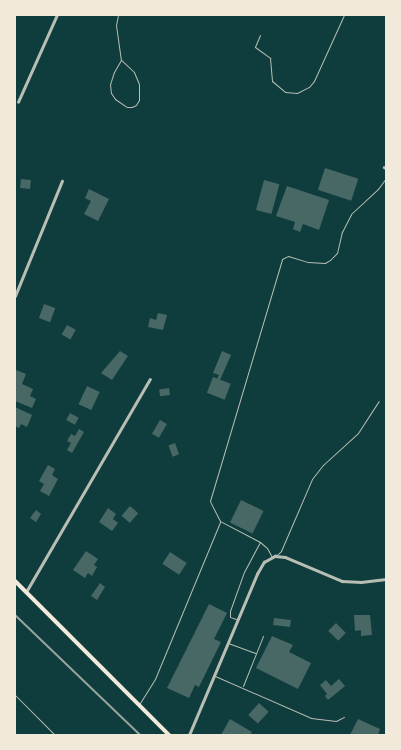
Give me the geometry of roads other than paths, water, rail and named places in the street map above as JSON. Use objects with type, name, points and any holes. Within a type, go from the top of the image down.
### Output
[{"type":"main road","points":[[15,581],[169,735]]},
{"type":"street","points":[[18,102],[57,15]]},
{"type":"street","points":[[15,296],[62,182]]},
{"type":"street","points":[[26,592],[150,379]]},
{"type":"street","points":[[189,735],[237,619],[264,562],[274,557],[285,557],[342,581],[386,579]]},
{"type":"lane","points":[[118,15],[116,25],[121,60],[110,84],[111,93],[115,100],[127,107],[132,107],[136,105],[138,100],[139,84],[134,72],[121,60]]},
{"type":"lane","points":[[260,35],[255,48],[270,58],[272,81],[284,92],[297,93],[309,87],[314,81],[344,15]]},
{"type":"lane","points":[[379,401],[364,426],[312,478],[281,551],[274,557],[260,542],[220,521],[210,501],[211,493],[282,259],[288,256],[308,262],[325,263],[330,260],[337,253],[342,232],[351,214],[378,189],[386,178]]},
{"type":"lane","points":[[139,706],[155,679],[220,521]]},
{"type":"lane","points":[[237,619],[230,616],[230,611],[244,572],[260,542]]},
{"type":"lane","points":[[243,687],[263,636]]},
{"type":"lane","points":[[228,642],[256,654]]},
{"type":"lane","points":[[214,676],[311,718],[336,720],[344,716]]},
{"type":"lane","points":[[15,695],[55,735]]},
{"type":"railway","points":[[15,615],[140,735]]}]
